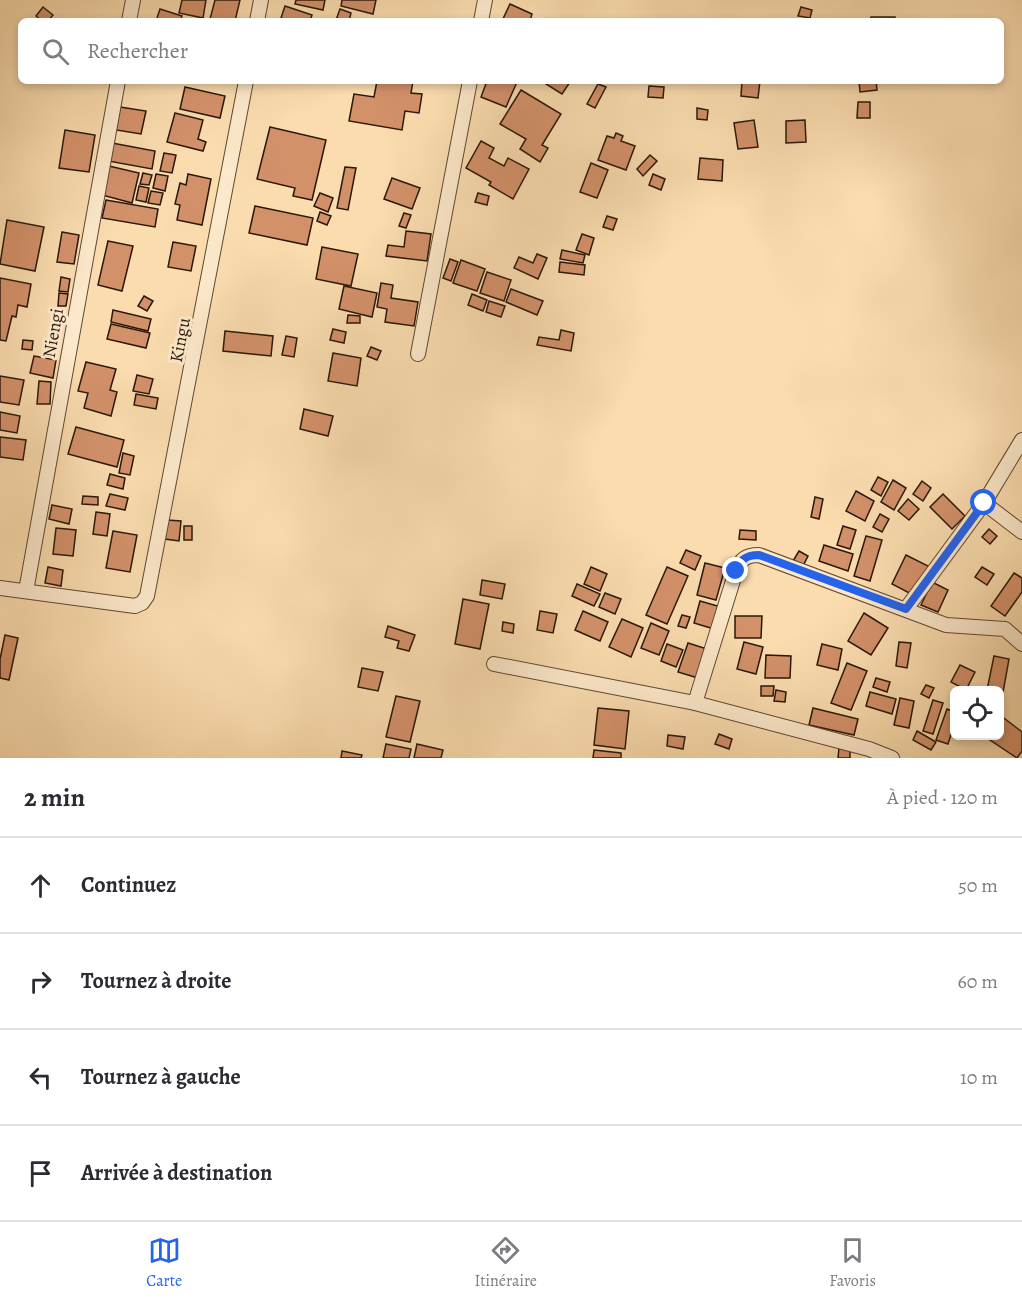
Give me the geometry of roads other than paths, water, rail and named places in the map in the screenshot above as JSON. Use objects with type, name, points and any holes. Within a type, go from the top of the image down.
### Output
[{"type":"street","points":[[130,18],[133,0]]},
{"type":"street","points":[[258,18],[261,0]]},
{"type":"street","points":[[482,18],[485,0]]},
{"type":"street","name":"Niengi","points":[[26,591],[117,84]]},
{"type":"street","name":"Kingu","points":[[26,591],[135,606],[142,603],[147,596],[245,84]]},
{"type":"street","points":[[418,354],[469,84]]},
{"type":"street","points":[[906,609],[984,503],[1022,439]]},
{"type":"street","points":[[984,503],[1022,532]]},
{"type":"street","points":[[695,703],[736,571],[741,561],[748,555],[759,555],[946,625],[1005,629],[1022,644]]},
{"type":"street","points":[[0,588],[26,591]]},
{"type":"street","points":[[494,664],[695,703],[869,749],[892,758]]}]
